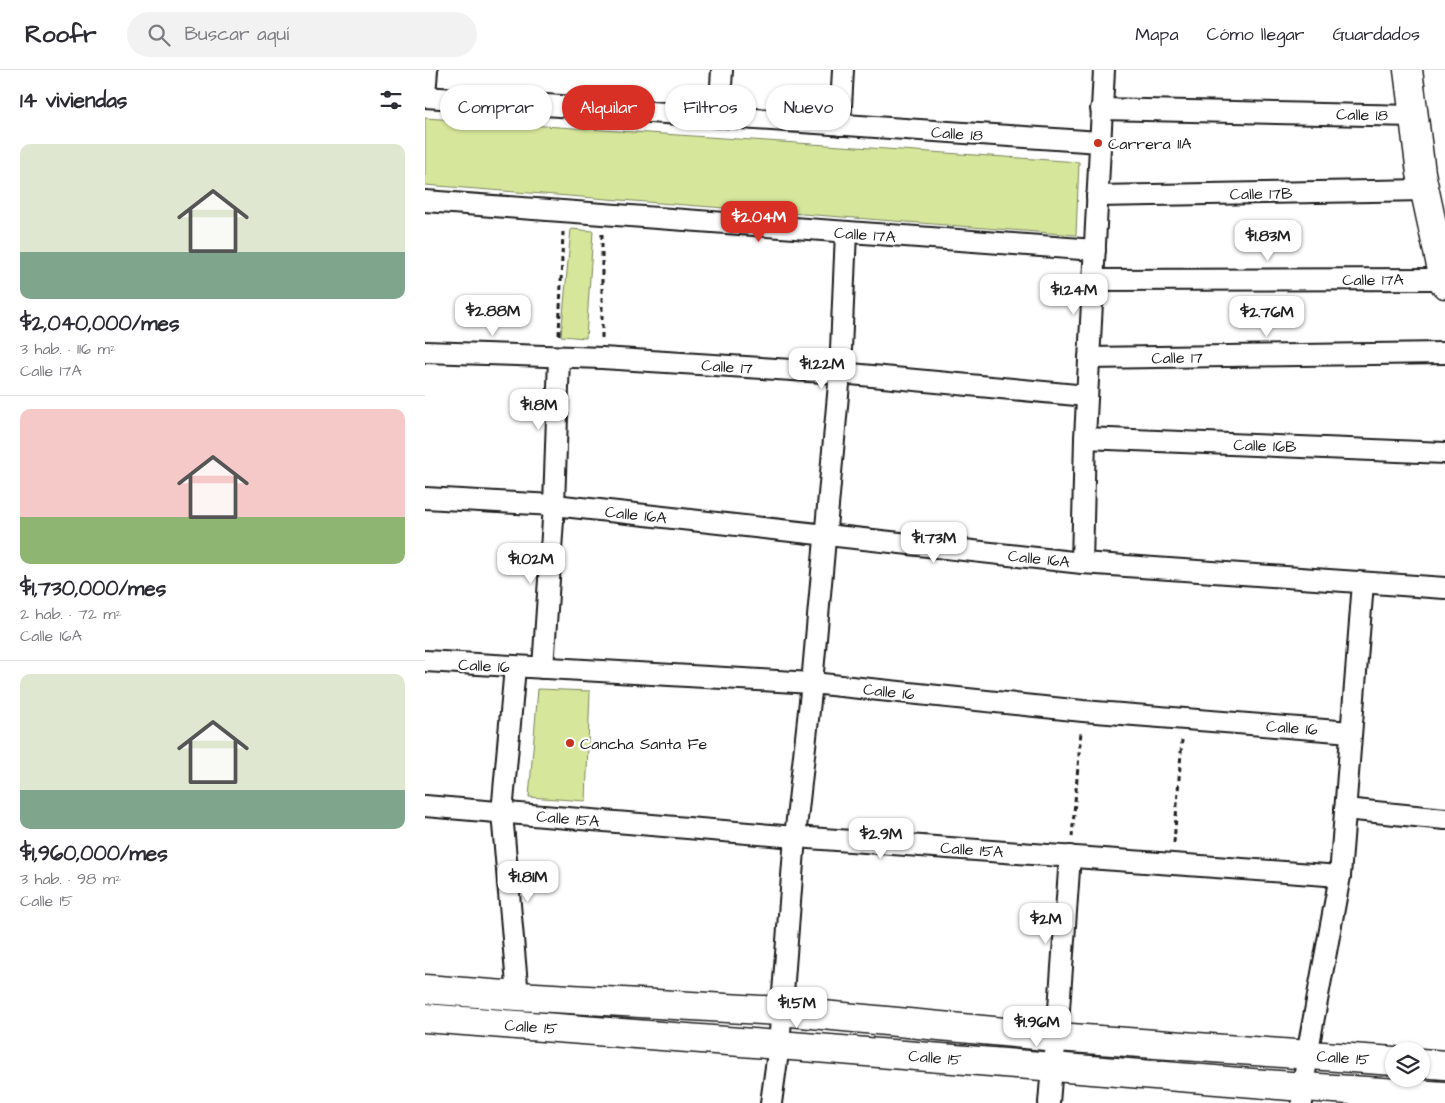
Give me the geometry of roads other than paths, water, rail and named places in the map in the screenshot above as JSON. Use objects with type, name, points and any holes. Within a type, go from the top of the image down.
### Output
[{"type":"main road","points":[[1408,70],[1421,173],[1444,282]]},
{"type":"main road","name":"Calle 15","points":[[425,989],[780,1011],[1057,1037],[1385,1060]]},
{"type":"main road","name":"Calle 15","points":[[425,1018],[1052,1066],[1302,1095],[1445,1096]]},
{"type":"main road","points":[[1430,1064],[1445,1065]]},
{"type":"street","points":[[425,97],[427,70]]},
{"type":"street","points":[[721,85],[722,70]]},
{"type":"street","points":[[842,85],[843,70]]},
{"type":"street","points":[[1082,563],[1085,438],[1104,70]]},
{"type":"street","name":"Calle 18","points":[[425,97],[665,113]]},
{"type":"street","name":"Calle 18","points":[[1101,109],[1413,116]]},
{"type":"street","name":"Calle 18","points":[[851,126],[1100,142]]},
{"type":"street","name":"Calle 17B","points":[[1097,196],[1425,190]]},
{"type":"street","name":"Calle 17A","points":[[425,201],[1095,250]]},
{"type":"street","points":[[771,1103],[779,1045],[780,1011],[795,837],[812,683],[840,373],[846,232]]},
{"type":"street","name":"Calle 17A","points":[[1093,280],[1444,282]]},
{"type":"street","name":"Calle 17","points":[[425,352],[601,358],[840,373],[1087,396]]},
{"type":"street","name":"Calle 17","points":[[1089,358],[1445,353]]},
{"type":"street","points":[[543,668],[554,506],[559,358]]},
{"type":"street","name":"Calle 16B","points":[[1085,438],[1445,453]]},
{"type":"street","name":"Calle 16A","points":[[425,498],[554,506],[1082,563],[1445,588]]},
{"type":"street","points":[[1302,1095],[1307,1055],[1340,876],[1363,583]]},
{"type":"street","name":"Calle 16","points":[[425,661],[812,683],[1083,711],[1351,732]]},
{"type":"street","points":[[515,667],[502,813],[518,996]]},
{"type":"street","name":"Calle 15A","points":[[425,806],[795,837],[1340,876]]},
{"type":"street","points":[[1345,810],[1445,819]]},
{"type":"street","points":[[1049,1103],[1057,1037],[1070,856]]},
{"type":"place","name":"Carrera 11A","points":[[1098,143]]},
{"type":"place","name":"Cancha Santa Fe","points":[[570,743]]}]
